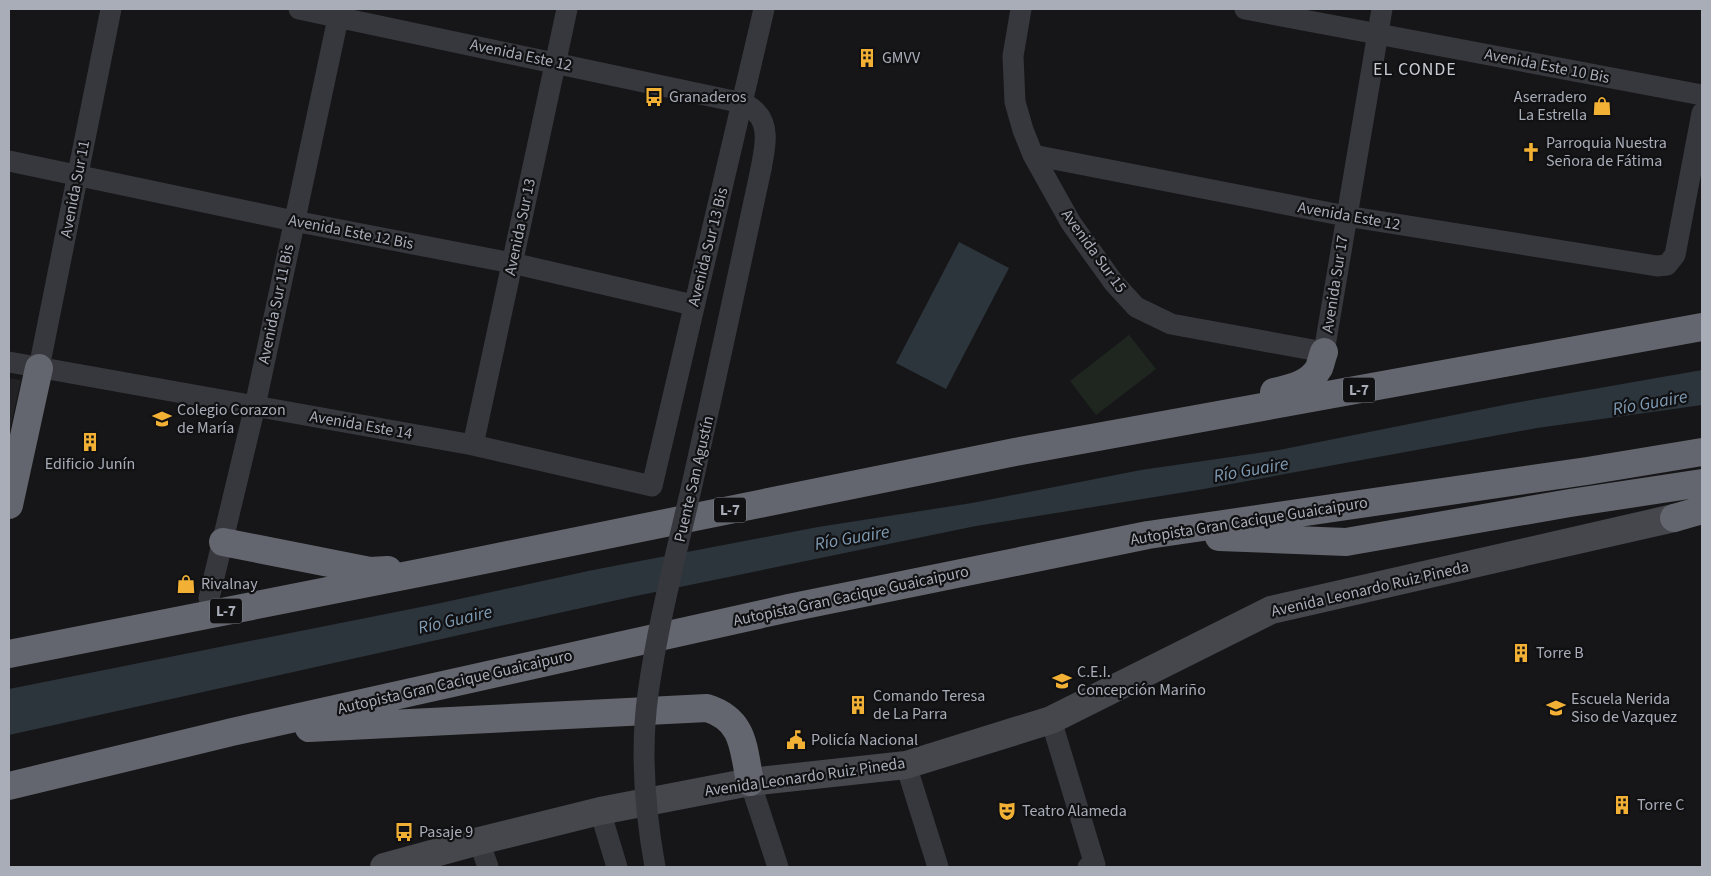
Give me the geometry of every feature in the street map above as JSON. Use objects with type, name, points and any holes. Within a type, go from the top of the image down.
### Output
[{"type":"highway","name":"L-7","points":[[9,654],[1015,452],[1702,327]]},
{"type":"highway","points":[[1015,452],[1204,406],[1291,388],[1310,378],[1319,367],[1324,352]]},
{"type":"highway","points":[[9,505],[39,368]]},
{"type":"highway","name":"Autopista Gran Cacique Guaicaipuro","points":[[9,786],[232,732],[789,608],[1148,535],[1587,471],[1702,452]]},
{"type":"highway","points":[[1148,535],[1346,542],[1702,482]]},
{"type":"highway","points":[[1674,518],[1702,512]]},
{"type":"highway","points":[[223,542],[370,571],[444,568]]},
{"type":"highway","points":[[232,732],[708,708],[720,712],[737,728],[750,782]]},
{"type":"street","name":"Avenida Sur 11","points":[[39,368],[111,9]]},
{"type":"street","name":"Avenida Este 12","points":[[299,9],[339,12],[743,102]]},
{"type":"street","name":"Avenida Sur 13","points":[[472,445],[557,62],[567,9]]},
{"type":"street","name":"Avenida Sur 13 Bis","points":[[652,486],[764,9]]},
{"type":"street","name":"Avenida Sur 15","points":[[1021,9],[1013,56],[1015,102],[1023,130],[1033,155],[1071,223],[1114,282],[1136,307],[1171,324],[1324,352]]},
{"type":"street","name":"Avenida Este 10 Bis","points":[[1245,9],[1702,95]]},
{"type":"street","name":"Avenida Sur 17","points":[[1324,352],[1382,9]]},
{"type":"street","name":"Avenida Sur 11 Bis","points":[[209,598],[255,406],[339,12]]},
{"type":"street","name":"Puente San Agustín","points":[[655,867],[646,808],[645,754],[648,696],[657,641],[765,149],[766,132],[757,113],[743,102]]},
{"type":"street","name":"Avenida Este 12","points":[[1033,155],[1346,216],[1657,266],[1667,265],[1675,255],[1702,112]]},
{"type":"street","name":"Avenida Este 12 Bis","points":[[9,161],[294,221],[512,263],[693,306]]},
{"type":"street","name":"Avenida Este 14","points":[[9,362],[472,445],[652,486]]},
{"type":"street","name":"Avenida Leonardo Ruiz Pineda","points":[[384,867],[600,811],[750,782],[906,765],[1051,720],[1271,610],[1674,518]]},
{"type":"street","points":[[1051,720],[1095,865],[1088,867]]},
{"type":"street","points":[[906,765],[938,867]]},
{"type":"street","points":[[750,782],[778,867]]},
{"type":"street","points":[[600,811],[617,867]]},
{"type":"street","points":[[479,841],[488,867]]},
{"type":"shaded area","points":[[1129,335],[1156,369],[1096,415],[1070,381]]},
{"type":"shaded area","points":[[9,378],[21,380],[9,434]]},
{"type":"water","points":[[959,242],[1009,268],[946,389],[896,363]]},
{"type":"water","name":"Río Guaire","points":[[1702,370],[1702,405],[1537,428],[1198,490],[976,526],[631,597],[9,735],[9,689],[436,604],[593,570],[818,527],[972,503],[1141,470],[1279,450],[1509,404]]},
{"type":"place","name":"GMVV","points":[[867,58]]},
{"type":"place","name":"Granaderos","points":[[654,97]]},
{"type":"place","name":"Aserradero La Estrella","points":[[1602,106]]},
{"type":"place","name":"Parroquia Nuestra Señora de Fátima","points":[[1531,152]]},
{"type":"place","name":"Colegio Corazon de María","points":[[162,419]]},
{"type":"place","name":"Edificio Junín","points":[[90,442]]},
{"type":"place","name":"Rivalnay","points":[[186,584]]},
{"type":"place","name":"Torre B","points":[[1521,653]]},
{"type":"place","name":"C.E.I. Concepción Mariño","points":[[1062,681]]},
{"type":"place","name":"Comando Teresa de La Parra","points":[[858,705]]},
{"type":"place","name":"Escuela Nerida Siso de Vazquez","points":[[1556,708]]},
{"type":"place","name":"Policía Nacional","points":[[796,740]]},
{"type":"place","name":"Torre C","points":[[1622,805]]},
{"type":"place","name":"Teatro Alameda","points":[[1007,811]]},
{"type":"place","name":"Pasaje 9","points":[[404,832]]},
{"type":"district","name":"EL CONDE","points":[[1415,69]]}]
